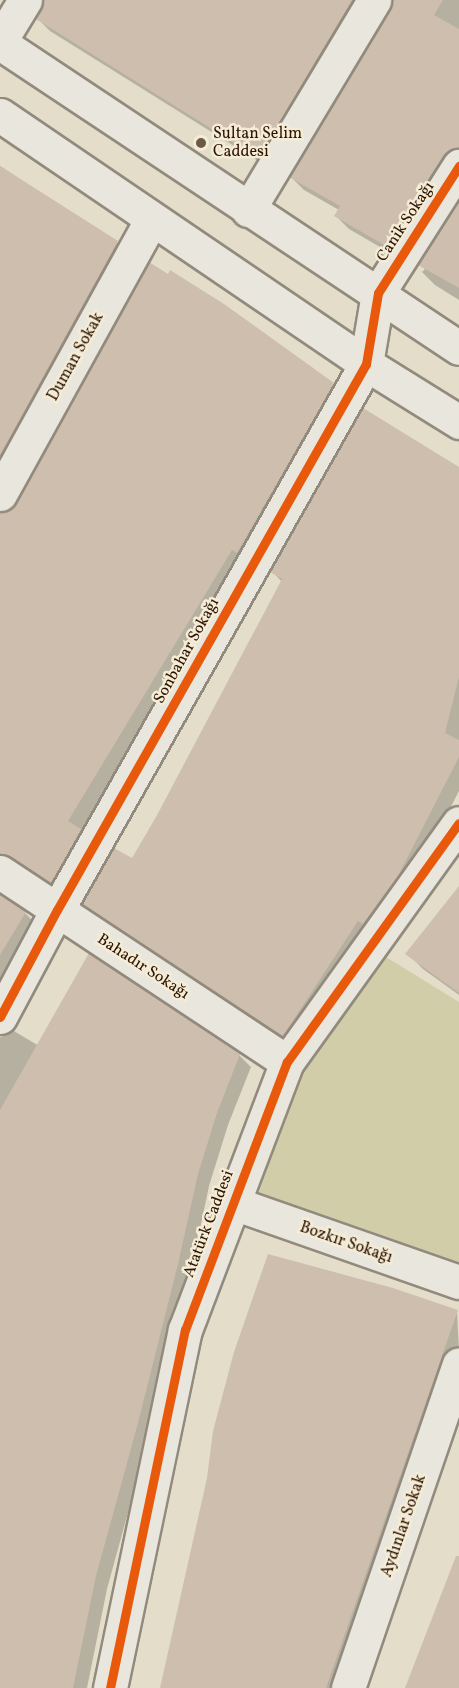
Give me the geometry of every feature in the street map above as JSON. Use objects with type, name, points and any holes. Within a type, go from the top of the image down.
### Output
[{"type":"street","points":[[25,0],[0,42],[248,210],[459,348]]},
{"type":"street","points":[[248,210],[373,1]]},
{"type":"street","points":[[0,115],[151,220],[366,364],[459,422]]},
{"type":"street","name":"Canik Sokağı","points":[[378,293],[459,166]]},
{"type":"street","name":"Duman Sokak","points":[[0,494],[151,220]]},
{"type":"street","name":"Sonbahar Sokağı","points":[[0,1017],[57,910],[366,364],[378,293]]},
{"type":"street","name":"Atatürk Caddesi","points":[[110,1688],[185,1330],[286,1062],[459,823]]},
{"type":"street","name":"Bahadır Sokağı","points":[[0,872],[286,1062]]},
{"type":"street","name":"Bozkır Sokağı","points":[[233,1203],[459,1282]]},
{"type":"street","name":"Aydınlar Sokak","points":[[348,1688],[459,1364]]},
{"type":"shaded area","points":[[386,957],[459,1002],[459,1268],[257,1197],[301,1072]]},
{"type":"building","points":[[44,0],[352,0],[258,158],[36,19]]},
{"type":"building","points":[[393,0],[443,0],[434,15],[459,29],[459,147],[443,156],[386,246],[334,216],[340,206],[289,177],[390,10]]},
{"type":"building","points":[[0,166],[118,241],[0,455]]},
{"type":"building","points":[[459,201],[459,288],[418,265]]},
{"type":"building","points":[[149,262],[168,274],[170,270],[224,304],[334,383],[237,553],[232,550],[68,821],[81,829],[51,883],[10,856],[0,853],[0,513],[9,510],[16,503]]},
{"type":"building","points":[[363,408],[459,467],[459,677],[445,733],[459,740],[459,757],[398,876],[363,924],[358,921],[283,1036],[82,904],[114,848],[132,858],[156,817],[282,579],[270,572]]},
{"type":"building","points":[[459,886],[459,993],[405,954]]},
{"type":"building","points":[[0,894],[26,912],[0,955]]},
{"type":"building","points":[[89,953],[240,1054],[217,1113],[198,1174],[138,1423],[96,1576],[73,1688],[0,1688],[0,1110]]},
{"type":"building","points":[[268,1254],[393,1288],[458,1310],[326,1688],[160,1688],[207,1478],[213,1431],[234,1352]]},
{"type":"building","points":[[456,1556],[459,1556],[459,1688],[405,1688]]},
{"type":"cycle path","points":[[0,1017],[57,910],[366,364],[378,293],[459,166]]},
{"type":"cycle path","points":[[110,1688],[185,1330],[287,1062],[459,823]]},
{"type":"place","name":"Sultan Selim Caddesi","points":[[201,143]]}]
